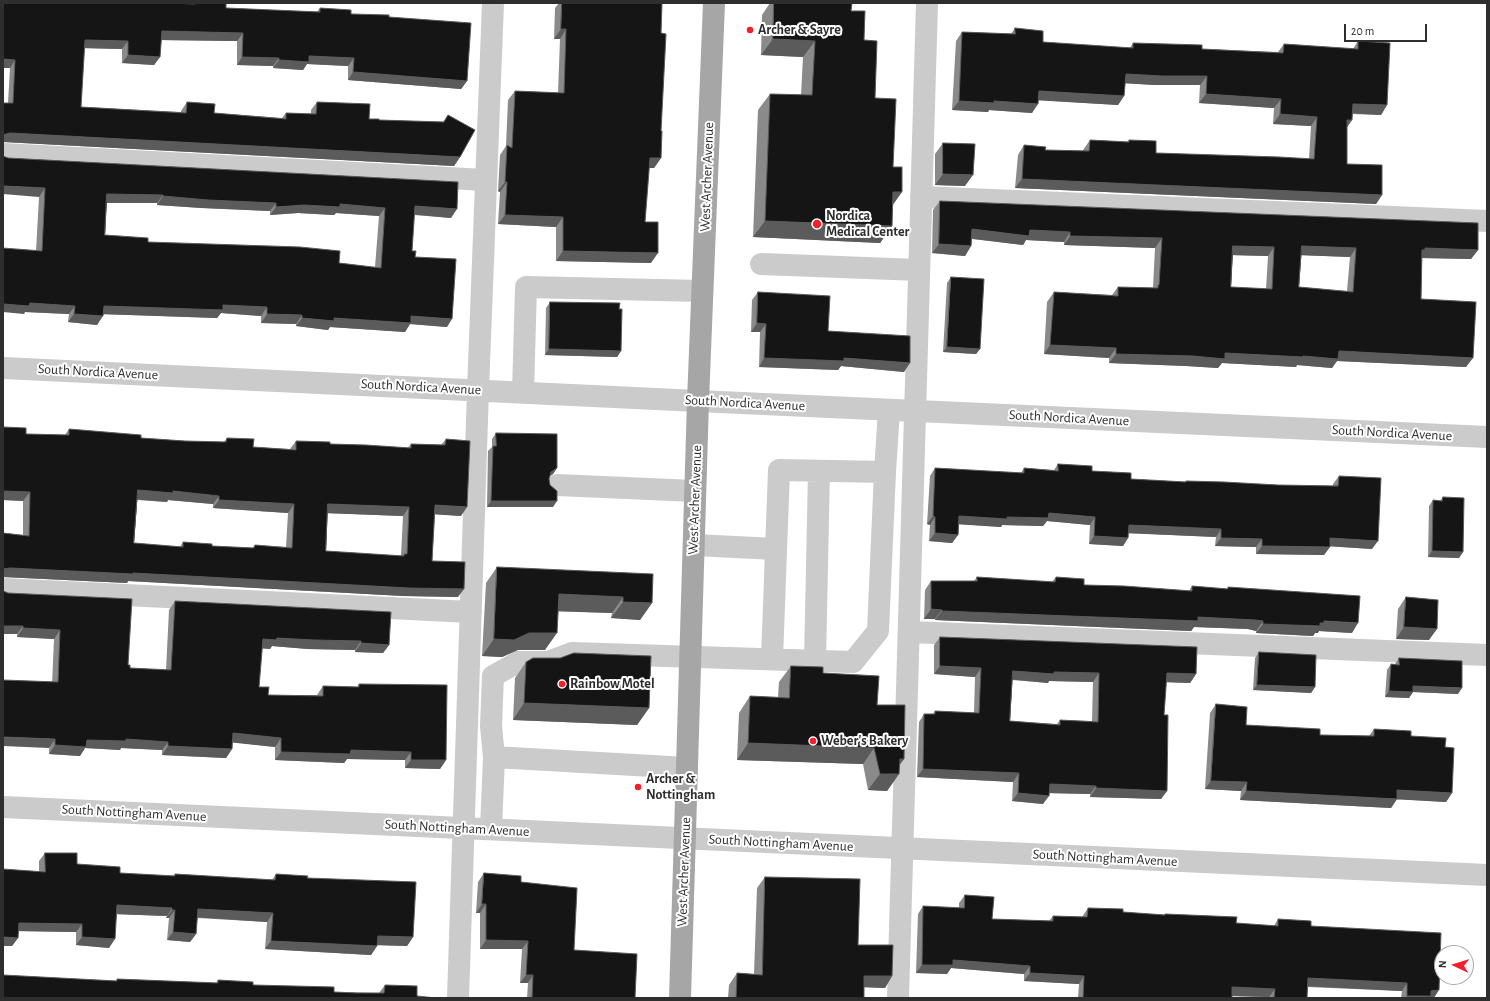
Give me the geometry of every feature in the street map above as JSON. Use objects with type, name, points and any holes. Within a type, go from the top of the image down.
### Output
[{"type":"main road","name":"West Archer Avenue","points":[[680,998],[686,839],[698,401],[714,3]]},
{"type":"street","points":[[458,998],[485,180],[493,3]]},
{"type":"street","points":[[898,998],[928,3]]},
{"type":"street","points":[[3,154],[485,180]]},
{"type":"street","points":[[921,196],[1487,221]]},
{"type":"street","points":[[761,264],[919,270]]},
{"type":"street","points":[[523,392],[526,287],[702,291]]},
{"type":"street","name":"South Nordica Avenue","points":[[3,368],[1487,437]]},
{"type":"street","points":[[491,829],[494,757],[491,726],[493,676],[518,662],[548,662],[572,653],[854,662],[878,631],[889,410]]},
{"type":"street","points":[[772,659],[778,470],[885,472]]},
{"type":"street","points":[[815,661],[819,471]]},
{"type":"street","points":[[557,485],[695,491]]},
{"type":"street","points":[[694,545],[776,549]]},
{"type":"street","points":[[3,589],[471,612]]},
{"type":"street","points":[[910,632],[1487,656]]},
{"type":"street","points":[[494,757],[687,768]]},
{"type":"street","name":"South Nottingham Avenue","points":[[3,807],[1487,875]]},
{"type":"building","points":[[3,3],[226,3],[226,8],[320,12],[320,8],[351,10],[351,14],[389,15],[389,17],[471,23],[467,81],[353,72],[354,58],[309,56],[309,62],[279,60],[279,58],[242,57],[243,33],[162,31],[160,57],[128,55],[128,41],[85,40],[81,107],[186,113],[187,102],[215,104],[214,113],[286,119],[286,113],[316,114],[317,102],[370,104],[369,119],[444,122],[448,115],[475,130],[460,157],[10,133],[3,135],[3,103],[13,103],[15,60],[3,59]]},
{"type":"building","points":[[562,3],[662,3],[661,33],[666,34],[661,158],[650,158],[645,222],[658,222],[658,253],[563,251],[563,217],[505,215],[507,145],[512,148],[515,91],[564,93],[566,29],[561,29]]},
{"type":"building","points":[[774,3],[852,3],[851,11],[865,11],[864,40],[877,41],[875,98],[896,99],[893,167],[902,167],[902,192],[893,192],[892,226],[765,221],[770,94],[812,95],[815,41],[773,39]]},
{"type":"building","points":[[1015,28],[1043,31],[1043,42],[1133,48],[1133,43],[1202,45],[1202,49],[1283,53],[1284,44],[1358,49],[1358,41],[1390,43],[1387,105],[1353,104],[1352,120],[1347,120],[1347,164],[1382,165],[1382,195],[1022,179],[1024,145],[1046,147],[1045,150],[1089,151],[1090,140],[1129,142],[1129,140],[1156,141],[1156,153],[1314,159],[1317,117],[1280,114],[1281,99],[1206,94],[1207,76],[1126,74],[1124,96],[1039,91],[1038,104],[994,101],[994,103],[959,101],[962,32],[1015,34]]},
{"type":"building","points":[[943,143],[975,144],[973,175],[943,174]]},
{"type":"building","points":[[3,156],[8,158],[458,182],[457,209],[415,206],[412,251],[416,251],[415,257],[456,259],[452,319],[411,316],[411,323],[334,318],[334,321],[302,318],[302,315],[267,314],[267,307],[223,305],[223,310],[104,306],[103,316],[74,314],[75,306],[30,303],[29,306],[3,304],[3,248],[42,251],[45,188],[3,186]],"holes":[[[107,194],[163,195],[208,200],[276,203],[276,207],[304,205],[340,207],[340,204],[385,208],[381,268],[339,263],[340,251],[300,247],[148,242],[148,238],[105,235]]]},
{"type":"building","points":[[940,201],[1478,223],[1478,250],[1425,248],[1425,250],[1422,250],[1421,299],[1476,302],[1473,358],[1339,351],[1338,359],[1225,353],[1225,359],[1193,356],[1116,354],[1116,348],[1050,345],[1054,292],[1118,296],[1118,287],[1158,288],[1162,238],[1070,236],[1070,232],[1030,230],[1029,236],[972,229],[971,246],[939,244]],"holes":[[[1233,246],[1274,247],[1272,289],[1231,287]],[[1302,246],[1356,248],[1353,292],[1299,287]]]},
{"type":"building","points":[[951,277],[984,279],[980,349],[947,347]]},
{"type":"building","points":[[758,292],[830,296],[828,331],[910,336],[910,363],[844,358],[844,361],[764,358],[766,324],[757,323]]},
{"type":"building","points":[[550,302],[620,303],[619,309],[622,309],[621,351],[549,349]]},
{"type":"building","points":[[3,427],[26,428],[26,434],[69,435],[69,429],[141,435],[141,438],[185,441],[226,442],[227,438],[254,439],[253,447],[296,450],[296,441],[411,448],[411,444],[445,445],[446,439],[470,441],[467,507],[435,505],[432,561],[465,562],[464,589],[409,588],[133,573],[10,568],[3,569],[3,533],[29,536],[30,492],[3,491]],"holes":[[[138,490],[173,493],[173,491],[219,496],[219,500],[294,504],[292,548],[255,545],[254,548],[212,546],[212,544],[183,542],[183,547],[134,543]],[[328,504],[409,507],[407,554],[404,554],[404,556],[326,551]]]},
{"type":"building","points":[[496,433],[557,434],[557,468],[551,472],[549,479],[550,485],[557,491],[557,501],[491,501],[493,446],[496,446]]},
{"type":"building","points":[[1058,464],[1092,466],[1092,471],[1131,473],[1131,479],[1186,482],[1338,486],[1339,476],[1381,478],[1378,541],[1330,538],[1330,547],[1262,546],[1262,539],[1221,538],[1221,529],[1129,525],[1128,538],[1094,536],[1095,517],[1049,513],[1048,518],[1007,517],[1007,519],[959,516],[958,535],[935,533],[935,517],[933,516],[935,468],[1024,473],[1024,468],[1058,471]]},
{"type":"building","points":[[1443,497],[1464,498],[1463,552],[1432,551],[1433,500],[1442,501]]},
{"type":"building","points":[[497,567],[653,574],[652,603],[623,602],[623,597],[559,594],[557,633],[529,633],[514,640],[494,639]]},
{"type":"building","points":[[977,577],[1055,582],[1056,577],[1084,579],[1084,585],[1124,586],[1192,591],[1192,586],[1228,589],[1228,587],[1360,596],[1358,623],[1324,621],[1324,623],[1320,623],[1320,626],[1263,624],[1263,621],[1255,620],[1198,617],[1198,621],[942,611],[931,609],[931,581],[977,581]]},
{"type":"building","points":[[3,591],[8,593],[132,599],[128,665],[130,665],[130,668],[171,670],[175,601],[391,612],[389,645],[361,643],[361,641],[277,638],[276,640],[263,639],[259,687],[269,687],[268,695],[323,696],[323,686],[359,687],[359,684],[447,685],[446,760],[411,760],[411,752],[351,750],[350,754],[281,752],[281,738],[233,733],[232,749],[168,746],[168,742],[126,739],[126,741],[87,740],[86,747],[55,745],[55,739],[3,737],[3,680],[58,682],[60,630],[23,628],[23,626],[3,626]]},
{"type":"building","points":[[1406,597],[1438,600],[1437,629],[1404,627]]},
{"type":"building","points":[[940,637],[1197,647],[1196,674],[1167,673],[1164,715],[1168,715],[1167,791],[1096,788],[1096,786],[1050,784],[1049,796],[1018,793],[1019,773],[923,769],[924,714],[935,714],[935,711],[979,713],[981,668],[940,666]],"holes":[[[1013,671],[1054,674],[1054,672],[1099,673],[1098,722],[1060,720],[1060,725],[1010,721]]]},
{"type":"building","points":[[1259,652],[1316,655],[1315,687],[1257,685]]},
{"type":"building","points":[[574,653],[651,656],[649,708],[524,703],[526,662],[533,658],[560,658]]},
{"type":"building","points":[[1399,658],[1462,661],[1462,688],[1413,686],[1413,692],[1389,691],[1391,664],[1399,665]]},
{"type":"building","name":"Weber's Bakery","points":[[791,666],[823,667],[823,673],[879,676],[877,705],[905,705],[904,759],[900,759],[899,774],[880,774],[874,748],[748,743],[750,696],[789,698]]},
{"type":"building","points":[[1216,704],[1247,707],[1246,725],[1320,729],[1320,735],[1374,736],[1374,729],[1411,731],[1411,736],[1446,738],[1445,747],[1454,748],[1452,793],[1397,790],[1397,799],[1246,791],[1247,782],[1211,781]]},
{"type":"building","points":[[45,853],[77,853],[77,864],[120,867],[120,873],[175,876],[175,874],[275,880],[276,874],[308,876],[307,878],[416,882],[413,937],[378,936],[377,946],[271,941],[273,913],[198,909],[196,934],[173,932],[175,910],[172,910],[172,908],[117,905],[115,939],[82,937],[82,924],[19,923],[18,938],[3,937],[3,869],[45,872]]},
{"type":"building","points":[[484,873],[521,876],[521,882],[577,888],[574,950],[637,954],[635,998],[532,998],[533,975],[526,975],[528,941],[486,940],[486,904],[482,904]]},
{"type":"building","points":[[765,877],[860,879],[858,945],[893,945],[892,976],[864,976],[864,998],[736,998],[737,973],[762,975]]},
{"type":"building","points":[[965,895],[994,897],[992,919],[1053,921],[1053,916],[1087,917],[1088,908],[1123,909],[1123,912],[1165,915],[1237,917],[1236,923],[1278,926],[1278,919],[1311,921],[1311,926],[1441,933],[1441,945],[1434,945],[1434,985],[1439,985],[1439,990],[1431,991],[1431,996],[1407,996],[1407,983],[1308,978],[1307,998],[1274,998],[1275,989],[1232,987],[1232,998],[1083,998],[1084,976],[1030,973],[1030,966],[953,960],[953,965],[922,965],[923,906],[964,908]]},
{"type":"building","points":[[3,975],[117,981],[117,979],[218,983],[218,980],[253,982],[253,985],[334,987],[334,992],[357,993],[384,993],[385,985],[417,986],[417,996],[436,998],[3,998]]},
{"type":"place","name":"Archer & Sayre","points":[[750,30]]},
{"type":"place","name":"Nordica Medical Center","points":[[817,224]]},
{"type":"place","name":"Rainbow Motel","points":[[562,684]]},
{"type":"place","name":"Weber's Bakery","points":[[813,741]]},
{"type":"place","name":"Archer & Nottingham","points":[[638,787]]}]
